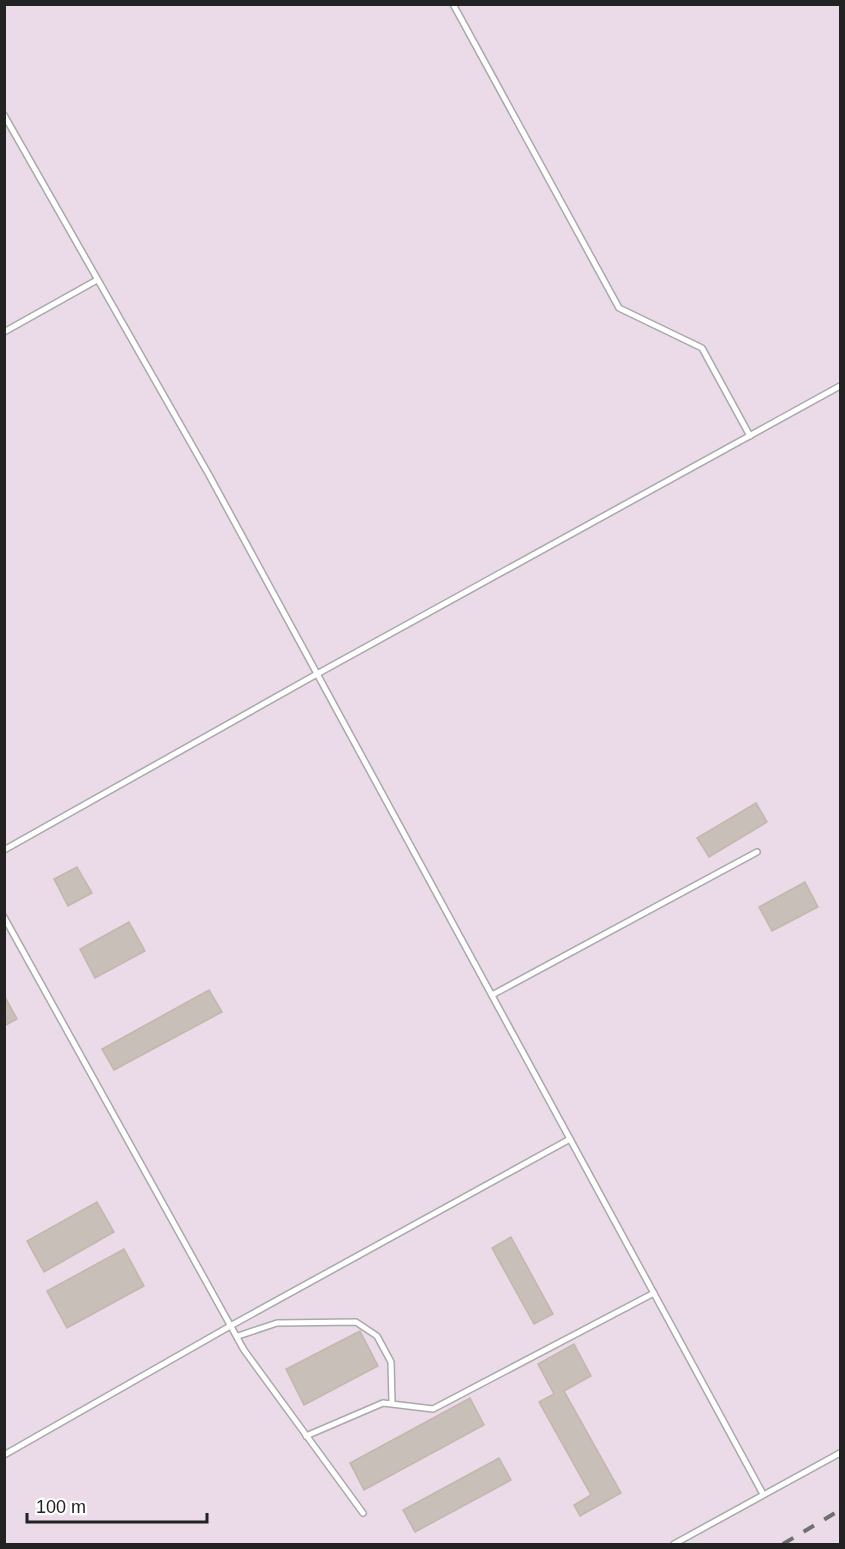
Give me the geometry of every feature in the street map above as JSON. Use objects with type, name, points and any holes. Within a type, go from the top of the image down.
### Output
[{"type":"lane","points":[[453,4],[619,308],[702,348],[750,436]]},
{"type":"lane","points":[[4,115],[209,475],[763,1494]]},
{"type":"lane","points":[[4,332],[97,280]]},
{"type":"lane","points":[[4,850],[317,674],[840,386]]},
{"type":"lane","points":[[492,995],[757,852]]},
{"type":"lane","points":[[4,917],[244,1350],[363,1513]]},
{"type":"lane","points":[[4,1455],[232,1325],[570,1139]]},
{"type":"lane","points":[[306,1437],[382,1403],[392,1402],[432,1409],[654,1293]]},
{"type":"lane","points":[[238,1336],[277,1323],[356,1322],[377,1336],[390,1362],[392,1402]]},
{"type":"lane","points":[[674,1545],[840,1453]]},
{"type":"shaded area","points":[[5,5],[840,5],[840,1544],[5,1544]]},
{"type":"building","points":[[756,803],[767,822],[709,857],[697,838]]},
{"type":"building","points":[[77,867],[92,893],[68,906],[54,879]]},
{"type":"building","points":[[805,882],[818,907],[772,931],[759,907]]},
{"type":"building","points":[[129,922],[145,951],[95,978],[80,949]]},
{"type":"building","points":[[209,990],[222,1012],[114,1070],[102,1049]]},
{"type":"building","points":[[4,995],[17,1019],[4,1026]]},
{"type":"building","points":[[97,1202],[114,1232],[44,1272],[27,1241]]},
{"type":"building","points":[[511,1237],[553,1314],[534,1324],[492,1248]]},
{"type":"building","points":[[124,1249],[144,1286],[67,1328],[47,1291]]},
{"type":"building","points":[[360,1331],[378,1366],[304,1405],[286,1369]]},
{"type":"building","points":[[574,1344],[591,1376],[564,1391],[621,1493],[580,1516],[574,1505],[591,1495],[539,1402],[554,1394],[538,1364]]},
{"type":"building","points":[[470,1398],[484,1425],[364,1490],[350,1463]]},
{"type":"building","points":[[499,1458],[511,1480],[415,1532],[403,1510]]},
{"type":"railway","points":[[783,1544],[840,1510]]}]
